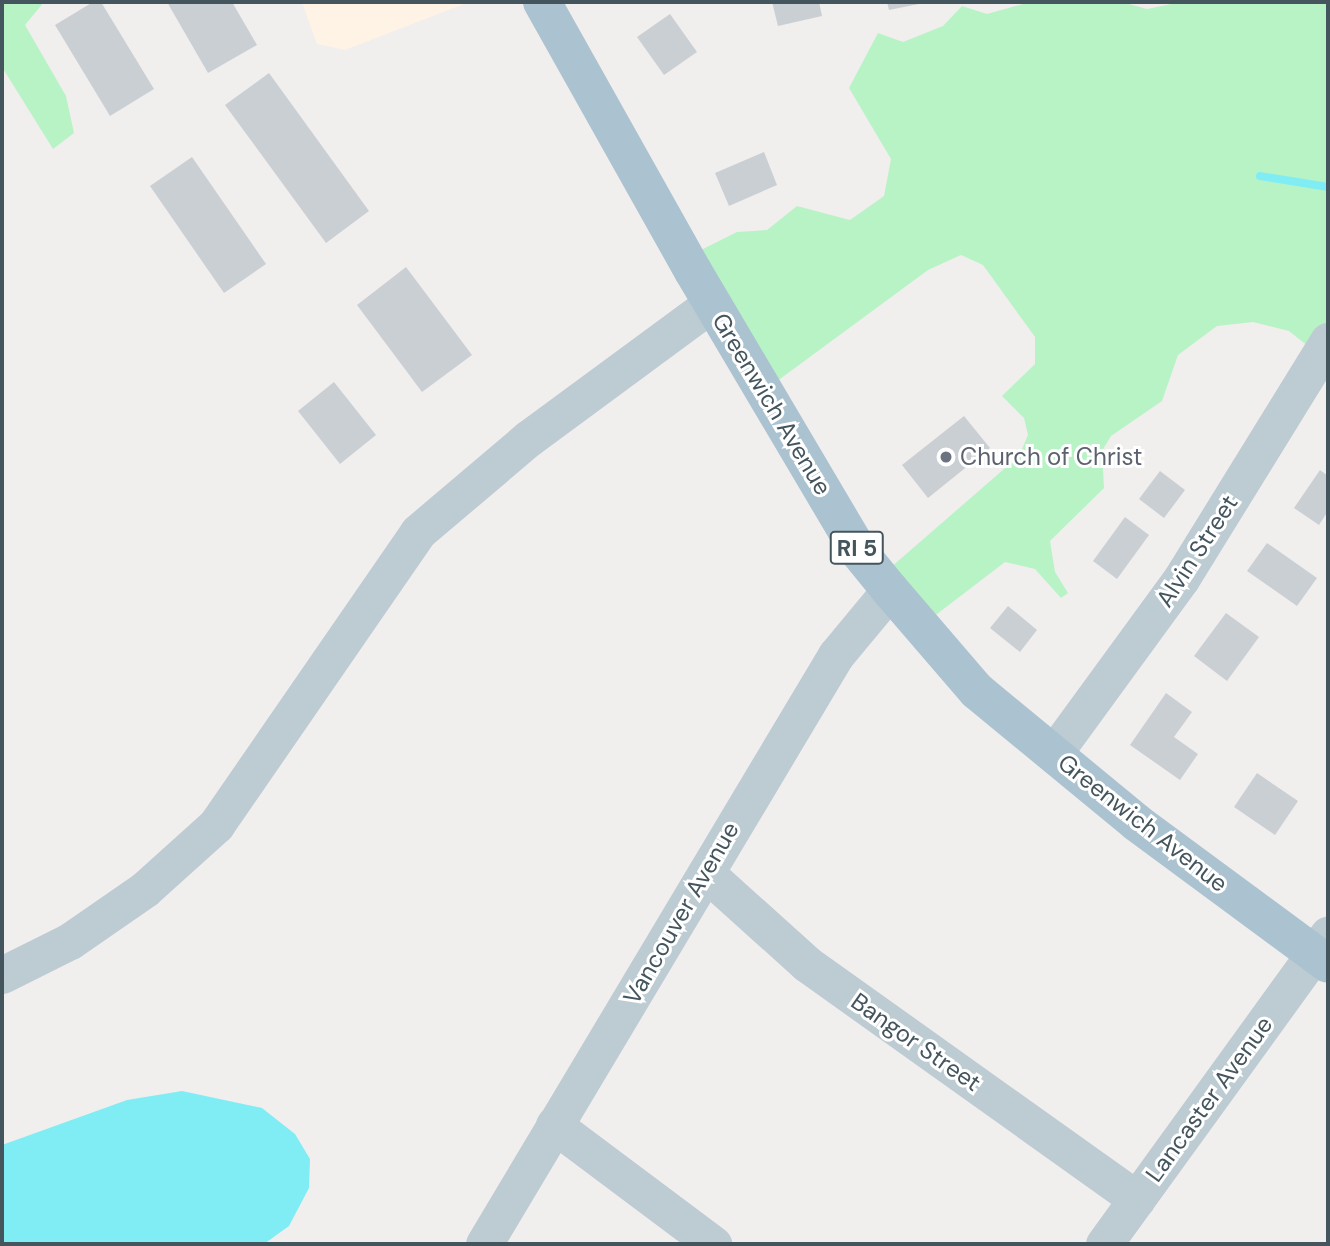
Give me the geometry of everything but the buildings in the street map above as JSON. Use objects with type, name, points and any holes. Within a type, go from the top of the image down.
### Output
[{"type":"main road","name":"Greenwich Avenue","points":[[544,2],[712,303],[859,552],[890,590],[978,691],[1137,823],[1324,951]]},
{"type":"street","points":[[2,975],[70,941],[145,890],[216,825],[418,532],[529,438],[712,303]]},
{"type":"street","name":"Alvin Street","points":[[1054,753],[1181,579],[1328,341]]},
{"type":"street","name":"Vancouver Avenue","points":[[484,1244],[836,655],[890,590]]},
{"type":"street","name":"Bangor Street","points":[[706,873],[807,964],[1137,1199]]},
{"type":"street","name":"Lancaster Avenue","points":[[1104,1244],[1324,951]]},
{"type":"street","points":[[554,1125],[713,1244]]},
{"type":"shaded area","points":[[302,2],[469,2],[345,50],[317,44]]},
{"type":"green space","points":[[2,2],[44,2],[25,25],[66,96],[74,133],[53,149],[2,67]]},
{"type":"green space","points":[[1030,2],[1122,2],[1147,9],[1181,2],[1328,2],[1328,362],[1289,331],[1253,322],[1217,326],[1178,355],[1162,401],[1111,436],[1102,451],[1104,488],[1050,541],[1055,572],[1068,593],[1061,598],[1035,569],[1005,562],[924,624],[882,575],[1019,456],[1028,435],[1024,418],[1002,396],[1035,364],[1035,337],[983,265],[961,255],[928,270],[765,390],[689,256],[737,232],[767,230],[797,206],[850,220],[884,196],[891,159],[849,88],[878,33],[903,42],[943,26],[962,6],[987,14]]},
{"type":"water","points":[[182,1091],[262,1108],[295,1134],[310,1159],[309,1188],[289,1226],[264,1244],[2,1244],[2,1145],[127,1100]]},
{"type":"waterway","points":[[1260,176],[1328,187]]},
{"type":"place","name":"Church of Christ","points":[[946,457]]}]
